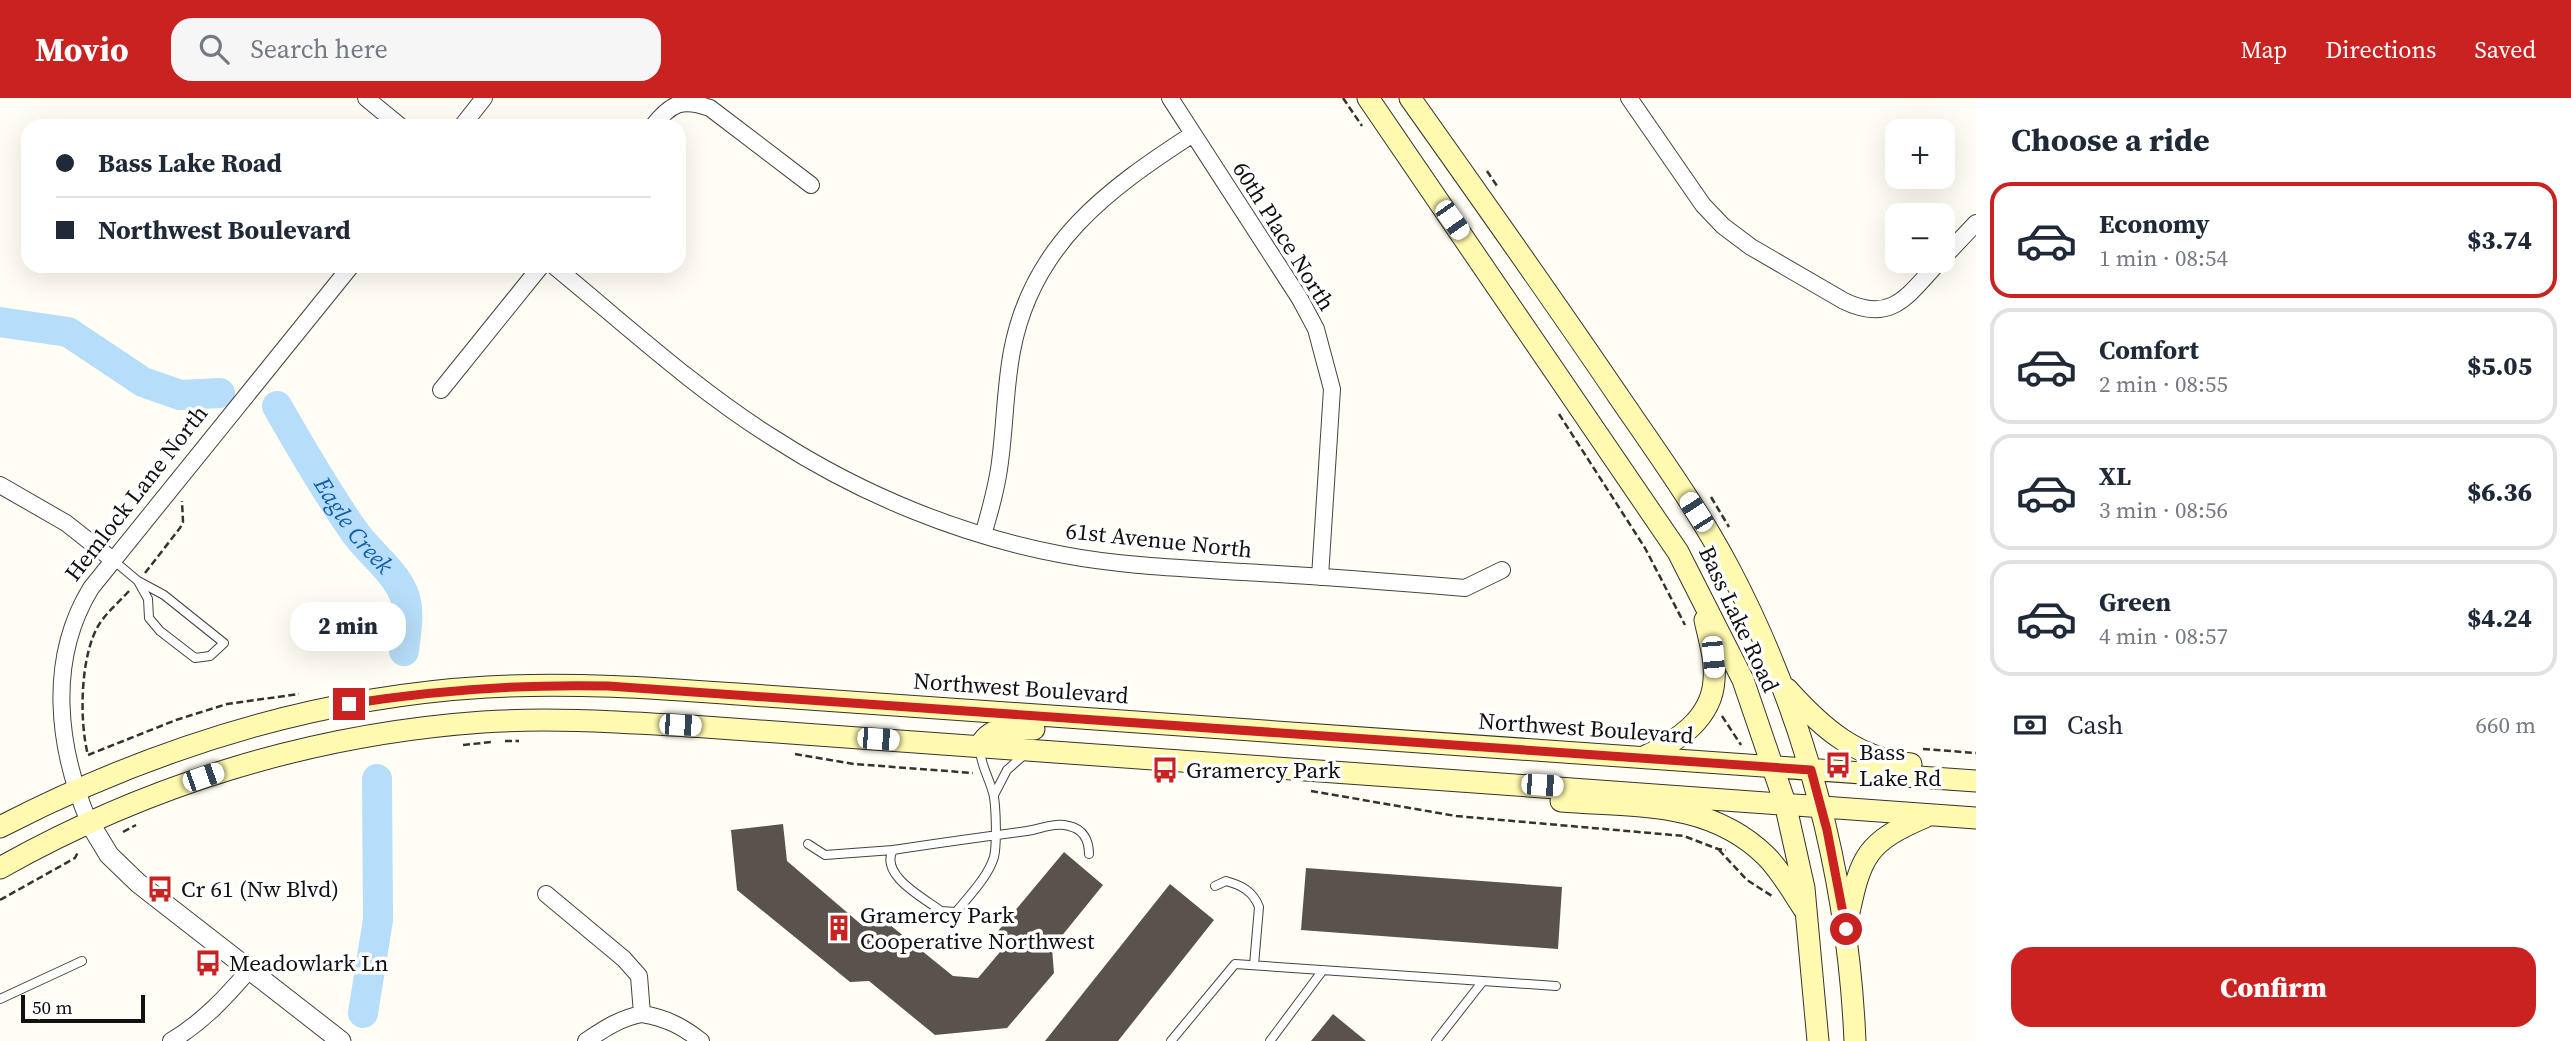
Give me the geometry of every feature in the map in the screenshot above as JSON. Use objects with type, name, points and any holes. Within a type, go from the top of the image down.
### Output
[{"type":"main road","name":"Bass Lake Road","points":[[1368,98],[1678,552],[1700,590],[1743,680],[1785,803],[1808,914],[1818,1041]]},
{"type":"main road","name":"Bass Lake Road","points":[[1410,98],[1595,362],[1696,512],[1732,573],[1758,627],[1811,770],[1820,806],[1846,929],[1855,1041]]},
{"type":"main road","points":[[1642,758],[1683,736],[1708,705],[1712,694],[1715,679],[1713,657],[1700,590]]},
{"type":"main road","points":[[1779,679],[1818,723],[1850,746],[1868,755],[1906,763],[1976,769]]},
{"type":"main road","name":"Northwest Boulevard","points":[[75,790],[191,745],[289,717],[403,695],[487,687],[552,685],[671,689],[1976,782]]},
{"type":"main road","points":[[0,868],[89,822],[178,786],[279,755],[377,735],[484,722],[579,720],[1976,818]]},
{"type":"main road","points":[[980,747],[989,734],[1006,728],[1247,745],[1286,734]]},
{"type":"main road","points":[[1490,782],[1521,798],[1683,811],[1721,824],[1747,840],[1767,858],[1808,914]]},
{"type":"main road","points":[[0,827],[75,790]]},
{"type":"main road","points":[[1846,929],[1859,870],[1868,854],[1895,830],[1930,815]]},
{"type":"street","points":[[366,98],[392,119]]},
{"type":"street","points":[[468,119],[484,98]]},
{"type":"street","name":"60th Place North","points":[[1170,98],[1300,299],[1316,329],[1332,389],[1320,576]]},
{"type":"street","points":[[1629,98],[1690,187],[1723,226],[1751,247],[1860,309],[1881,311],[1896,305],[1928,273]]},
{"type":"street","points":[[659,119],[673,104],[696,101],[710,108],[811,185]]},
{"type":"street","points":[[983,534],[1000,466],[1012,350],[1025,304],[1044,268],[1071,229],[1102,198],[1137,170],[1193,134]]},
{"type":"street","points":[[1955,245],[1976,223]]},
{"type":"street","name":"Hemlock Lane North","points":[[89,822],[75,790],[61,729],[64,669],[79,608],[91,587],[345,273]]},
{"type":"street","points":[[441,390],[535,273]]},
{"type":"street","name":"61st Avenue North","points":[[563,273],[707,390],[774,439],[843,478],[889,500],[983,534],[1064,555],[1146,566],[1465,588],[1502,570]]},
{"type":"street","points":[[0,485],[66,523],[113,560]]},
{"type":"street","points":[[89,822],[99,842],[122,869],[341,1041]]},
{"type":"street","points":[[546,894],[624,958],[639,976],[642,1014]]},
{"type":"street","points":[[171,1041],[211,1013],[250,969]]},
{"type":"street","points":[[586,1041],[615,1023],[642,1014],[663,1017],[682,1026],[701,1041]]},
{"type":"lane","points":[[113,560],[138,581],[164,595],[225,643],[210,656],[195,658],[160,631],[149,618],[148,599],[138,581]]},
{"type":"lane","points":[[893,850],[890,866],[894,875],[941,911],[957,912],[986,873],[994,857],[994,795],[982,764],[980,747]]},
{"type":"lane","points":[[994,795],[1007,770],[1021,756],[1034,750]]},
{"type":"lane","points":[[808,844],[825,855],[893,850],[1031,830],[1050,824],[1069,826],[1082,831],[1089,845],[1089,854]]},
{"type":"lane","points":[[1215,886],[1226,881],[1237,884],[1256,898],[1259,907],[1254,965]]},
{"type":"lane","points":[[0,999],[82,961]]},
{"type":"lane","points":[[1171,1041],[1235,964],[1556,986]]},
{"type":"lane","points":[[1269,1041],[1324,970]]},
{"type":"lane","points":[[1436,1041],[1483,981]]},
{"type":"path","points":[[1343,98],[1366,131]]},
{"type":"path","points":[[1559,414],[1645,548],[1688,631]]},
{"type":"path","points":[[88,755],[83,732],[83,696],[94,634],[104,618],[138,581],[180,528],[183,522],[184,497]]},
{"type":"path","points":[[1718,710],[1744,752]]},
{"type":"path","points":[[455,745],[519,741]]},
{"type":"path","points":[[789,753],[854,764],[975,773]]},
{"type":"path","points":[[1312,791],[1456,816],[1684,835],[1718,849],[1733,850]]},
{"type":"path","points":[[123,832],[144,821]]},
{"type":"path","points":[[1718,849],[1747,880],[1780,902]]},
{"type":"path","points":[[0,900],[75,858],[78,852]]},
{"type":"building","name":"Gramercy Park Cooperative Northwest","points":[[783,824],[787,861],[863,926],[890,925],[953,976],[978,978],[1000,952],[998,931],[1064,852],[1103,885],[1052,948],[1054,973],[1007,1028],[935,1035],[869,981],[850,982],[737,890],[731,830]]},
{"type":"building","points":[[1306,868],[1562,887],[1558,949],[1301,930]]},
{"type":"building","points":[[1170,884],[1214,920],[1118,1041],[1045,1041]]},
{"type":"building","points":[[1333,1014],[1366,1041],[1311,1041]]},
{"type":"waterway","name":"Eagle Creek","points":[[0,322],[68,332],[143,382],[180,395],[220,393]]},
{"type":"waterway","name":"Eagle Creek","points":[[277,406],[345,519],[394,576],[403,592],[407,614],[404,651]]},
{"type":"waterway","name":"Eagle Creek","points":[[363,1013],[378,920],[377,779]]},
{"type":"place","name":"Bass Lake Rd","points":[[1838,765]]},
{"type":"place","name":"Gramercy Park","points":[[1165,770]]},
{"type":"place","name":"Cr 61 (Nw Blvd)","points":[[160,889]]},
{"type":"place","name":"Gramercy Park Cooperative Northwest","points":[[839,928]]},
{"type":"place","name":"Meadowlark Ln","points":[[208,963]]},
{"type":"route","points":[[349,704],[403,695],[487,687],[608,686],[1811,770],[1827,830],[1846,929]]}]
